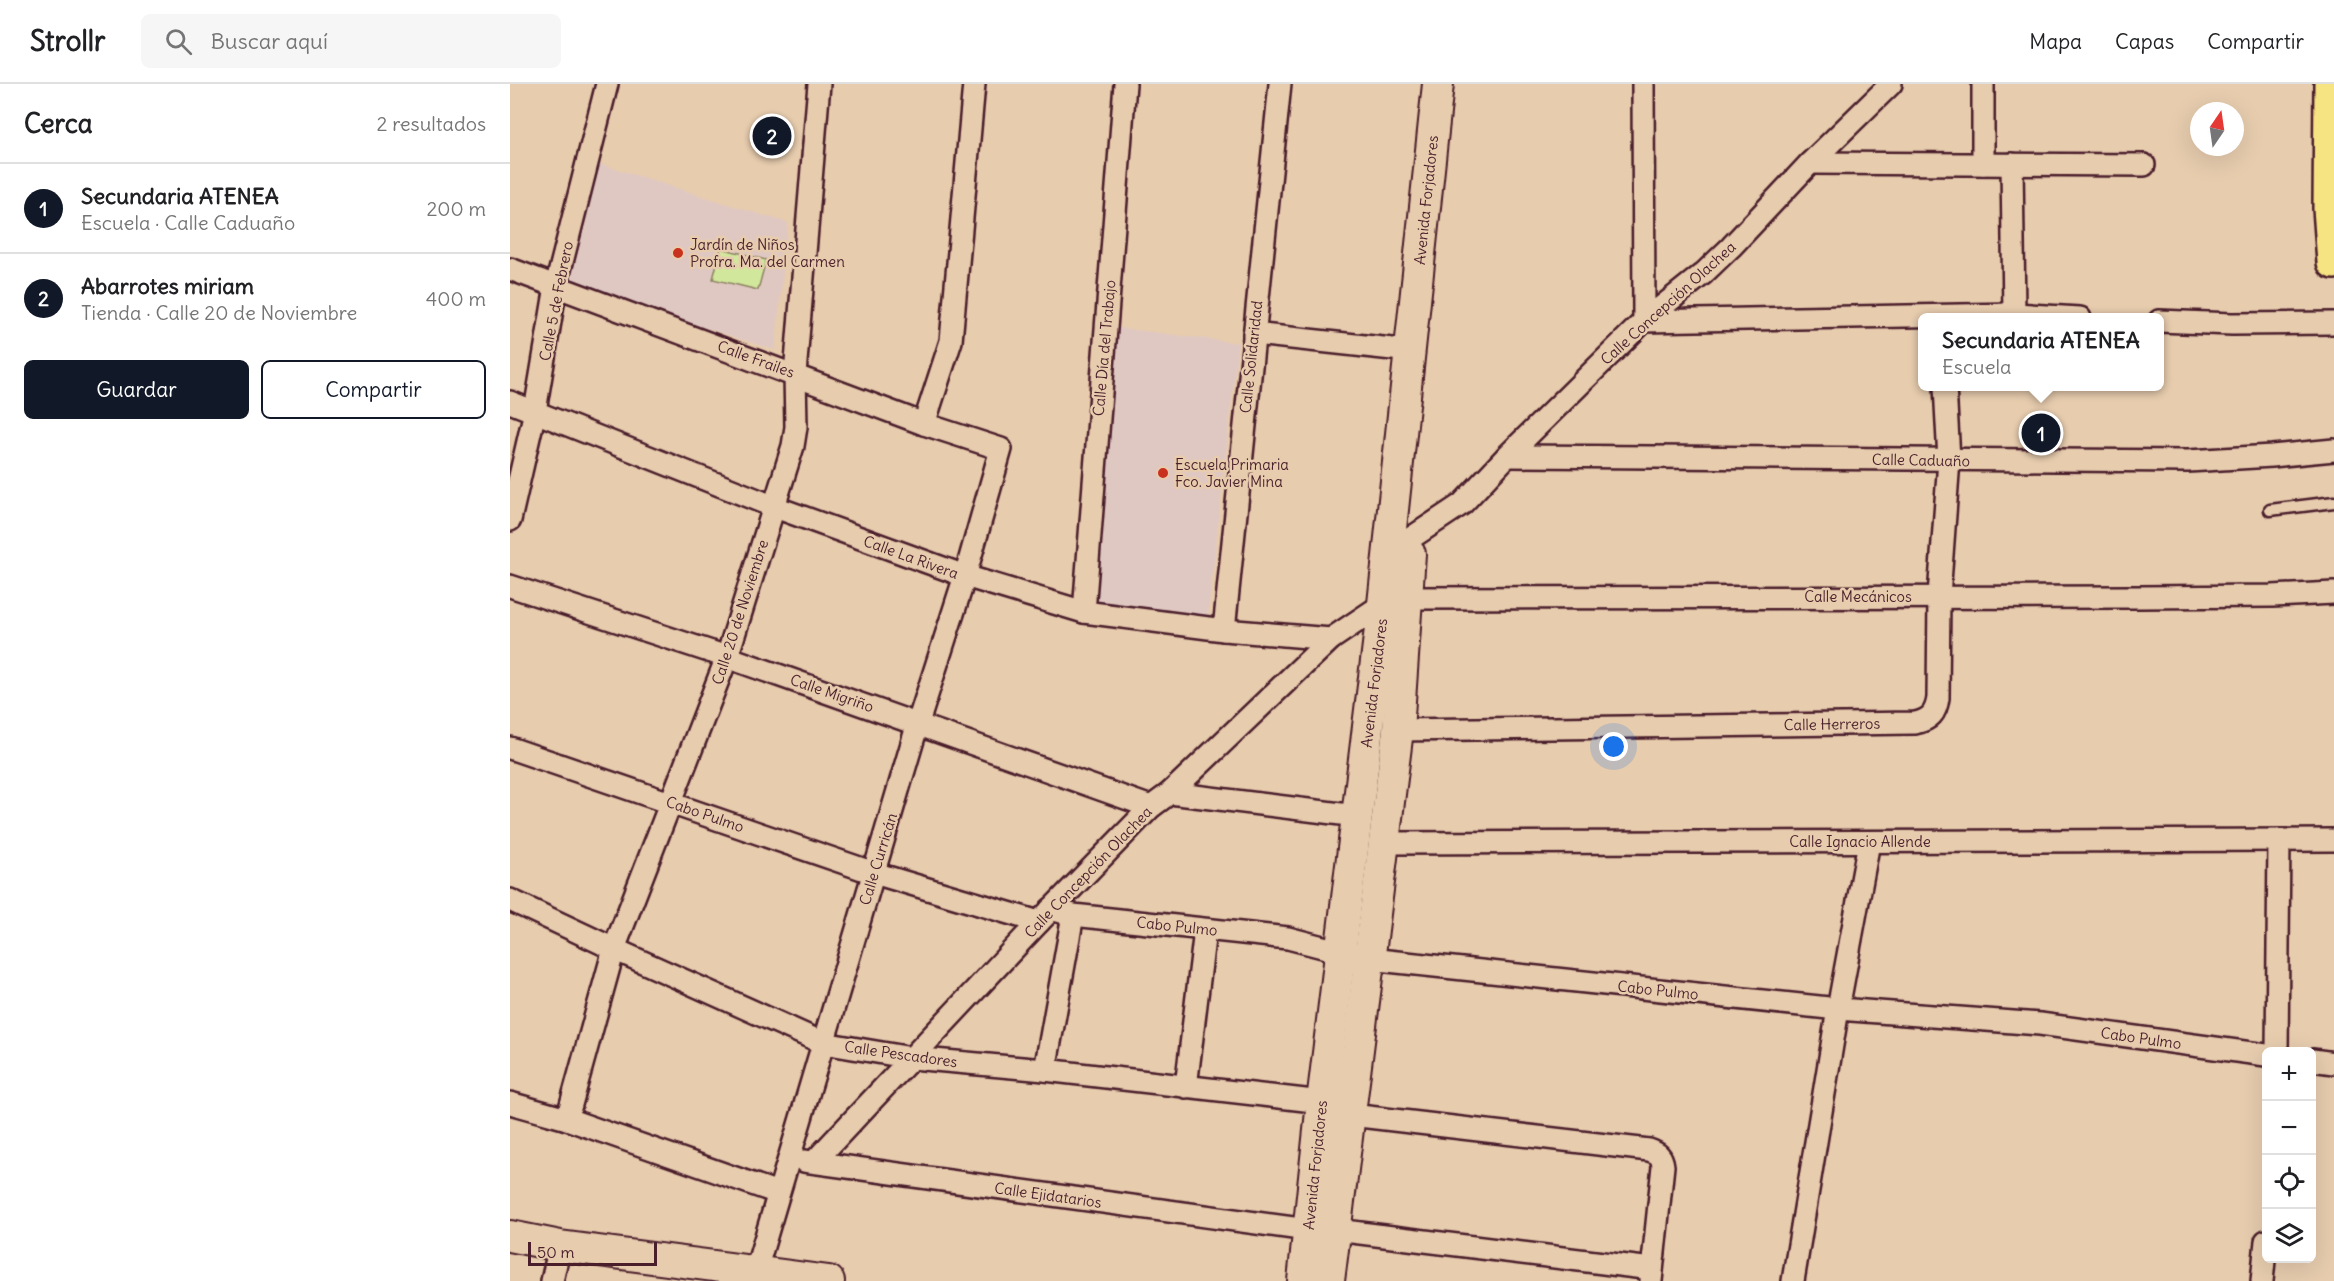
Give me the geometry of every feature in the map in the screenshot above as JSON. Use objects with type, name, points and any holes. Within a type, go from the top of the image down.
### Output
[{"type":"main road","name":"Avenida Forjadores","points":[[1303,1281],[1322,1230],[1351,1114],[1398,730],[1394,601],[1411,351],[1438,84]]},
{"type":"main road","name":"Avenida Forjadores","points":[[1329,1281],[1322,1230],[1322,1102],[1357,816],[1394,601],[1411,538],[1457,84]]},
{"type":"main road","points":[[2331,84],[2330,208],[2334,262]]},
{"type":"main road","points":[[510,1236],[560,1246],[829,1281]]},
{"type":"street","name":"Calle 5 de Febrero","points":[[510,520],[535,411],[556,286],[607,84]]},
{"type":"street","name":"Calle 20 de Noviembre","points":[[567,1119],[614,949],[727,657],[795,437],[795,374],[819,84]]},
{"type":"street","points":[[924,424],[951,340],[974,84]]},
{"type":"street","name":"Calle Día del Trabajo","points":[[1084,612],[1125,84]]},
{"type":"street","name":"Calle Solidaridad","points":[[1224,630],[1280,84]]},
{"type":"street","points":[[1643,84],[1644,321],[1918,316]]},
{"type":"street","name":"Calle Concepción Olachea","points":[[1411,538],[1462,504],[1507,456],[1644,321],[1704,273],[1810,163],[1891,84]]},
{"type":"street","points":[[1983,84],[1983,164]]},
{"type":"street","points":[[1810,163],[2144,165]]},
{"type":"street","points":[[2012,164],[2014,313]]},
{"type":"street","name":"Calle Frailes","points":[[510,269],[924,424],[1001,449]]},
{"type":"street","points":[[2164,321],[2232,324],[2334,323]]},
{"type":"street","points":[[1254,334],[1411,351]]},
{"type":"street","name":"Calle Herreros","points":[[1398,730],[1922,722],[1934,713],[1938,698],[1938,596],[1949,460],[1945,391]]},
{"type":"street","name":"Calle La Rivera","points":[[510,402],[774,507],[964,576],[1084,612],[1224,630],[1331,639]]},
{"type":"street","name":"Calle Curricán","points":[[756,1270],[1001,449]]},
{"type":"street","name":"Calle Caduaño","points":[[1507,456],[2188,461],[2334,450]]},
{"type":"street","name":"Calle Migriño","points":[[510,586],[727,657],[1151,807]]},
{"type":"street","name":"Calle Mecánicos","points":[[1394,601],[1938,596],[2272,596],[2334,593]]},
{"type":"street","name":"Calle Concepción Olachea","points":[[814,1162],[1045,916],[1151,807],[1170,793],[1331,639],[1394,601]]},
{"type":"street","name":"Cabo Pulmo","points":[[510,748],[874,873],[1045,916],[1072,915],[1288,938],[1369,959],[1838,1010],[2040,1024],[2262,1054]]},
{"type":"street","points":[[1170,793],[1357,816]]},
{"type":"street","points":[[2277,1047],[2279,840]]},
{"type":"street","name":"Calle Ignacio Allende","points":[[1385,843],[2334,840]]},
{"type":"street","points":[[1793,1281],[1838,1010],[1869,842]]},
{"type":"street","name":"Calle Pescadores","points":[[510,900],[823,1043],[912,1058],[1045,1070],[1322,1102]]},
{"type":"street","points":[[1045,1070],[1072,915]]},
{"type":"street","points":[[1186,1087],[1205,930]]},
{"type":"street","points":[[2316,1061],[2334,1063]]},
{"type":"street","points":[[510,1103],[567,1119],[778,1194]]},
{"type":"street","points":[[1351,1114],[1656,1152],[1662,1158],[1663,1166],[1652,1275]]},
{"type":"street","name":"Calle Ejidatarios","points":[[789,1159],[1652,1275]]},
{"type":"street","points":[[552,1281],[560,1246]]},
{"type":"street","points":[[2262,1281],[2264,1263]]},
{"type":"lane","points":[[2270,510],[2334,502]]},
{"type":"shaded area","name":"Jardín de Niños Profra. Ma. del Carmen","points":[[594,162],[788,223],[775,350],[564,283]]},
{"type":"shaded area","name":"Escuela Primaria Fco. Javier Mina","points":[[1112,327],[1238,343],[1208,615],[1094,603]]},
{"type":"shaded area","points":[[2053,413],[2053,453],[2030,453],[2030,414]]},
{"type":"green space","points":[[721,248],[766,260],[758,290],[713,279]]},
{"type":"place","name":"Abarrotes miriam","points":[[772,136]]},
{"type":"place","name":"Jardín de Niños Profra. Ma. del Carmen","points":[[678,253]]},
{"type":"place","name":"Secundaria ATENEA","points":[[2041,433]]},
{"type":"place","name":"Escuela Primaria Fco. Javier Mina","points":[[1163,473]]}]
